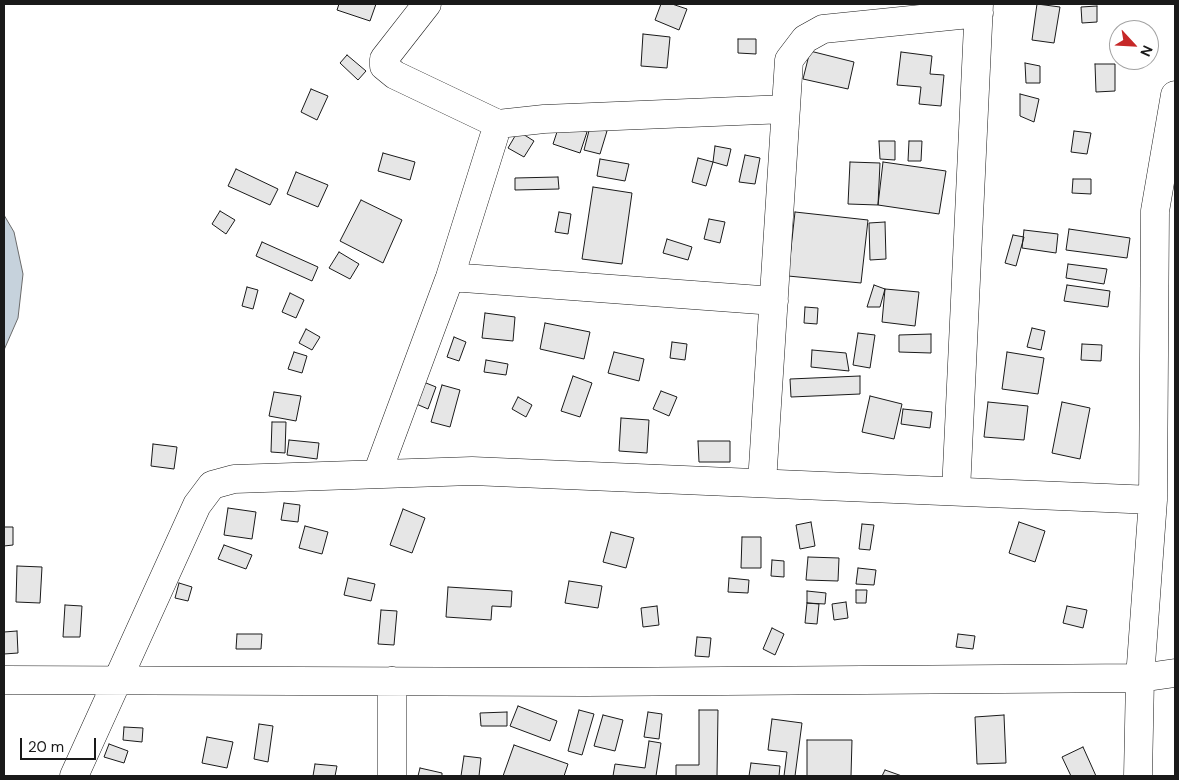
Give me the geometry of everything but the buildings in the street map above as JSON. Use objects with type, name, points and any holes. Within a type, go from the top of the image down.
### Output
[{"type":"street","points":[[427,4],[384,59],[384,66],[395,75],[498,124],[544,119],[786,109]]},
{"type":"street","points":[[762,483],[790,60],[805,39],[823,29],[979,8],[956,491]]},
{"type":"street","points":[[1138,776],[1140,678],[1153,500],[1155,211],[1175,95]]},
{"type":"street","points":[[377,474],[450,277],[498,124]]},
{"type":"street","points":[[450,277],[774,301]]},
{"type":"street","points":[[74,776],[198,505],[212,485],[234,479],[472,471],[1153,500]]},
{"type":"street","points":[[4,680],[596,682],[1140,678],[1175,673]]},
{"type":"street","points":[[392,681],[392,776]]},
{"type":"shaded area","points":[[4,215],[14,232],[23,274],[18,318],[4,350]]}]
